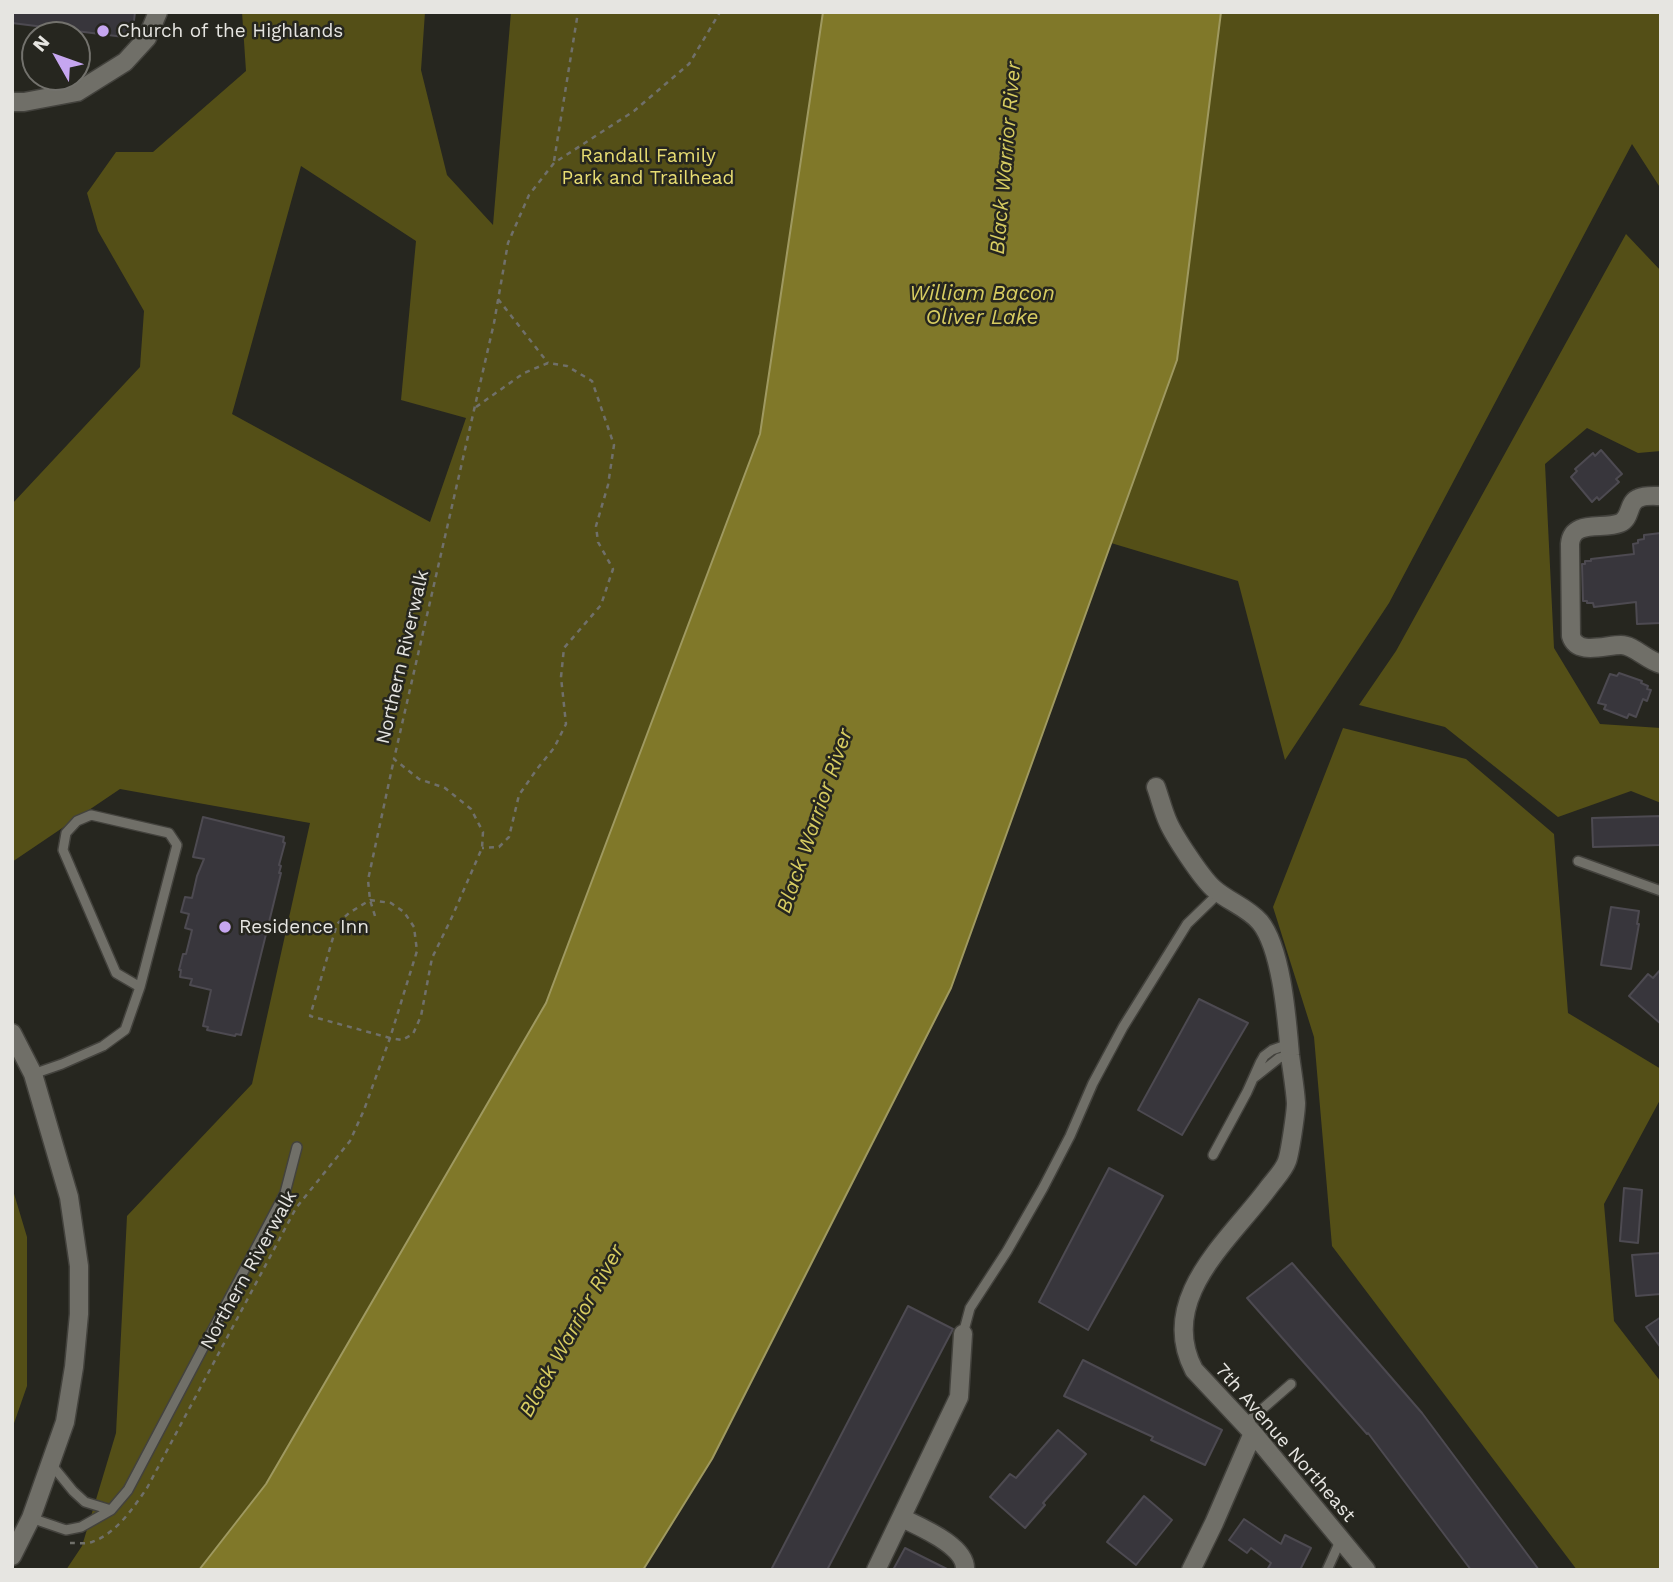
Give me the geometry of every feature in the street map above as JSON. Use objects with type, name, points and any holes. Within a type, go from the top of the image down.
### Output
[{"type":"street","points":[[12,103],[76,93],[125,62],[147,38],[158,12]]},
{"type":"street","points":[[1661,496],[1634,500],[1626,519],[1619,523],[1576,530],[1571,536],[1570,544],[1573,642],[1578,647],[1586,648],[1625,645],[1648,660],[1661,664]]},
{"type":"street","name":"7th Avenue Northeast","points":[[1156,787],[1168,824],[1200,872],[1213,888],[1247,910],[1260,923],[1269,939],[1280,974],[1296,1105],[1287,1161],[1254,1207],[1216,1250],[1195,1283],[1183,1319],[1187,1358],[1194,1370],[1249,1429],[1366,1570]]},
{"type":"street","points":[[12,1033],[33,1074],[69,1197],[79,1266],[79,1314],[65,1422],[31,1518],[12,1556]]},
{"type":"street","points":[[876,1570],[959,1397],[963,1334]]},
{"type":"street","points":[[1191,1570],[1214,1523],[1249,1429]]},
{"type":"street","points":[[902,1518],[929,1531],[959,1551],[966,1563],[965,1570]]},
{"type":"lane","points":[[33,1074],[103,1046],[125,1030],[140,987],[177,845],[169,833],[91,815],[77,821],[66,833],[62,850],[116,973],[140,987]]},
{"type":"lane","points":[[1578,861],[1661,891]]},
{"type":"lane","points":[[963,1334],[970,1308],[1043,1188],[1123,1027],[1187,924],[1220,892]]},
{"type":"lane","points":[[1213,1155],[1264,1056],[1272,1050],[1290,1050]]},
{"type":"lane","points":[[31,1518],[66,1530],[81,1527],[111,1510],[128,1490],[285,1192],[297,1147]]},
{"type":"lane","points":[[1249,1429],[1291,1384]]},
{"type":"lane","points":[[50,1463],[85,1502],[111,1510]]},
{"type":"lane","points":[[1327,1570],[1340,1539]]},
{"type":"path","points":[[554,163],[578,12]]},
{"type":"path","name":"Northern Riverwalk","points":[[482,848],[483,832],[471,809],[445,788],[419,779],[394,759],[495,323],[508,243],[529,195],[554,163],[634,111],[689,64],[720,12]]},
{"type":"path","points":[[498,299],[548,363]]},
{"type":"path","points":[[370,900],[337,924],[310,1016],[402,1040],[413,1034],[421,1016],[432,957],[482,848],[499,847],[509,837],[519,795],[554,748],[566,724],[561,677],[564,648],[601,605],[613,569],[598,542],[596,526],[608,485],[614,445],[592,381],[566,366],[548,363],[524,373],[475,408]]},
{"type":"path","points":[[375,916],[368,880],[394,759]]},
{"type":"path","name":"Northern Riverwalk","points":[[62,1543],[91,1543],[129,1515],[147,1488],[296,1208],[350,1141],[390,1038],[417,951],[414,927],[404,912],[391,903],[370,900]]},
{"type":"green space","name":"Randall Family Park and Trailhead","points":[[242,12],[425,12],[421,70],[447,175],[493,225],[511,12],[823,12],[760,434],[546,1003],[266,1484],[199,1570],[66,1570],[82,1546],[116,1433],[127,1216],[252,1084],[310,823],[120,789],[12,862],[12,504],[140,367],[144,311],[98,231],[87,193],[116,152],[153,152],[246,71]],"holes":[[[301,166],[416,241],[401,400],[466,418],[430,522],[232,414]]]},
{"type":"green space","points":[[1221,12],[1661,12],[1661,189],[1632,144],[1389,603],[1285,760],[1238,581],[1111,543],[1177,360]]},
{"type":"green space","points":[[1626,234],[1661,271],[1661,451],[1638,453],[1587,428],[1545,464],[1554,648],[1600,724],[1661,728],[1661,803],[1631,791],[1558,817],[1445,727],[1359,705],[1396,651]]},
{"type":"green space","points":[[1343,728],[1466,759],[1554,834],[1568,1013],[1661,1069],[1661,1098],[1604,1204],[1614,1321],[1661,1382],[1661,1570],[1577,1570],[1332,1246],[1314,1037],[1273,907]]},
{"type":"green space","points":[[12,1187],[27,1237],[27,1386],[12,1429]]},
{"type":"water","name":"William Bacon Oliver Lake","points":[[823,12],[1221,12],[1177,360],[951,988],[712,1459],[643,1570],[199,1570],[266,1484],[546,1003],[760,434]]},
{"type":"building","name":"Church of the Highlands","points":[[12,12],[135,12],[132,38],[91,33],[91,21],[12,23]]},
{"type":"building","points":[[1601,450],[1622,474],[1616,479],[1619,482],[1599,500],[1597,497],[1592,502],[1571,477],[1577,471],[1575,469],[1593,453],[1595,456]]},
{"type":"building","points":[[1661,533],[1661,623],[1637,624],[1636,602],[1594,607],[1593,603],[1583,601],[1582,564],[1585,564],[1585,561],[1634,554],[1633,544],[1644,539],[1644,535]]},
{"type":"building","points":[[1619,673],[1642,681],[1641,683],[1648,686],[1647,689],[1651,690],[1647,701],[1643,699],[1636,717],[1629,714],[1627,718],[1604,709],[1606,705],[1598,703],[1610,674],[1617,676]]},
{"type":"building","points":[[1661,816],[1661,845],[1593,847],[1592,818]]},
{"type":"building","name":"Residence Inn","points":[[203,817],[284,837],[285,843],[279,865],[281,873],[241,1035],[235,1036],[207,1030],[208,1027],[203,1026],[211,990],[190,985],[192,979],[180,977],[183,954],[186,954],[192,930],[185,928],[189,914],[181,912],[185,897],[192,898],[204,859],[193,857]]},
{"type":"building","points":[[1611,907],[1639,911],[1631,969],[1601,965]]},
{"type":"building","points":[[1661,969],[1661,1024],[1629,996],[1648,974],[1653,978]]},
{"type":"building","points":[[1199,999],[1248,1023],[1182,1135],[1138,1110]]},
{"type":"building","points":[[1109,1168],[1163,1196],[1088,1330],[1039,1302]]},
{"type":"building","points":[[1624,1188],[1642,1190],[1638,1243],[1620,1241]]},
{"type":"building","points":[[1661,1253],[1661,1294],[1636,1296],[1632,1255]]},
{"type":"building","points":[[1292,1263],[1422,1413],[1539,1570],[1471,1570],[1368,1433],[1247,1298]]},
{"type":"building","points":[[908,1306],[953,1329],[827,1570],[771,1570]]},
{"type":"building","points":[[1661,1317],[1661,1348],[1646,1327]]},
{"type":"building","points":[[1083,1360],[1222,1430],[1205,1465],[1151,1440],[1153,1437],[1064,1396]]},
{"type":"building","points":[[1058,1430],[1086,1454],[1025,1528],[990,1497],[1010,1474],[1016,1478]]},
{"type":"building","points":[[1144,1496],[1172,1520],[1136,1565],[1107,1542]]},
{"type":"building","points":[[1244,1519],[1281,1544],[1285,1535],[1311,1548],[1300,1570],[1267,1570],[1271,1563],[1251,1548],[1247,1553],[1229,1540]]},
{"type":"building","points":[[905,1548],[949,1570],[893,1570]]},
{"type":"place","name":"Church of the Highlands","points":[[103,31]]},
{"type":"place","name":"Residence Inn","points":[[225,927]]},
{"type":"water label","name":"Black Warrior River","points":[[1006,158]]},
{"type":"water label","name":"Black Warrior River","points":[[815,821]]},
{"type":"water label","name":"Black Warrior River","points":[[572,1331]]}]
